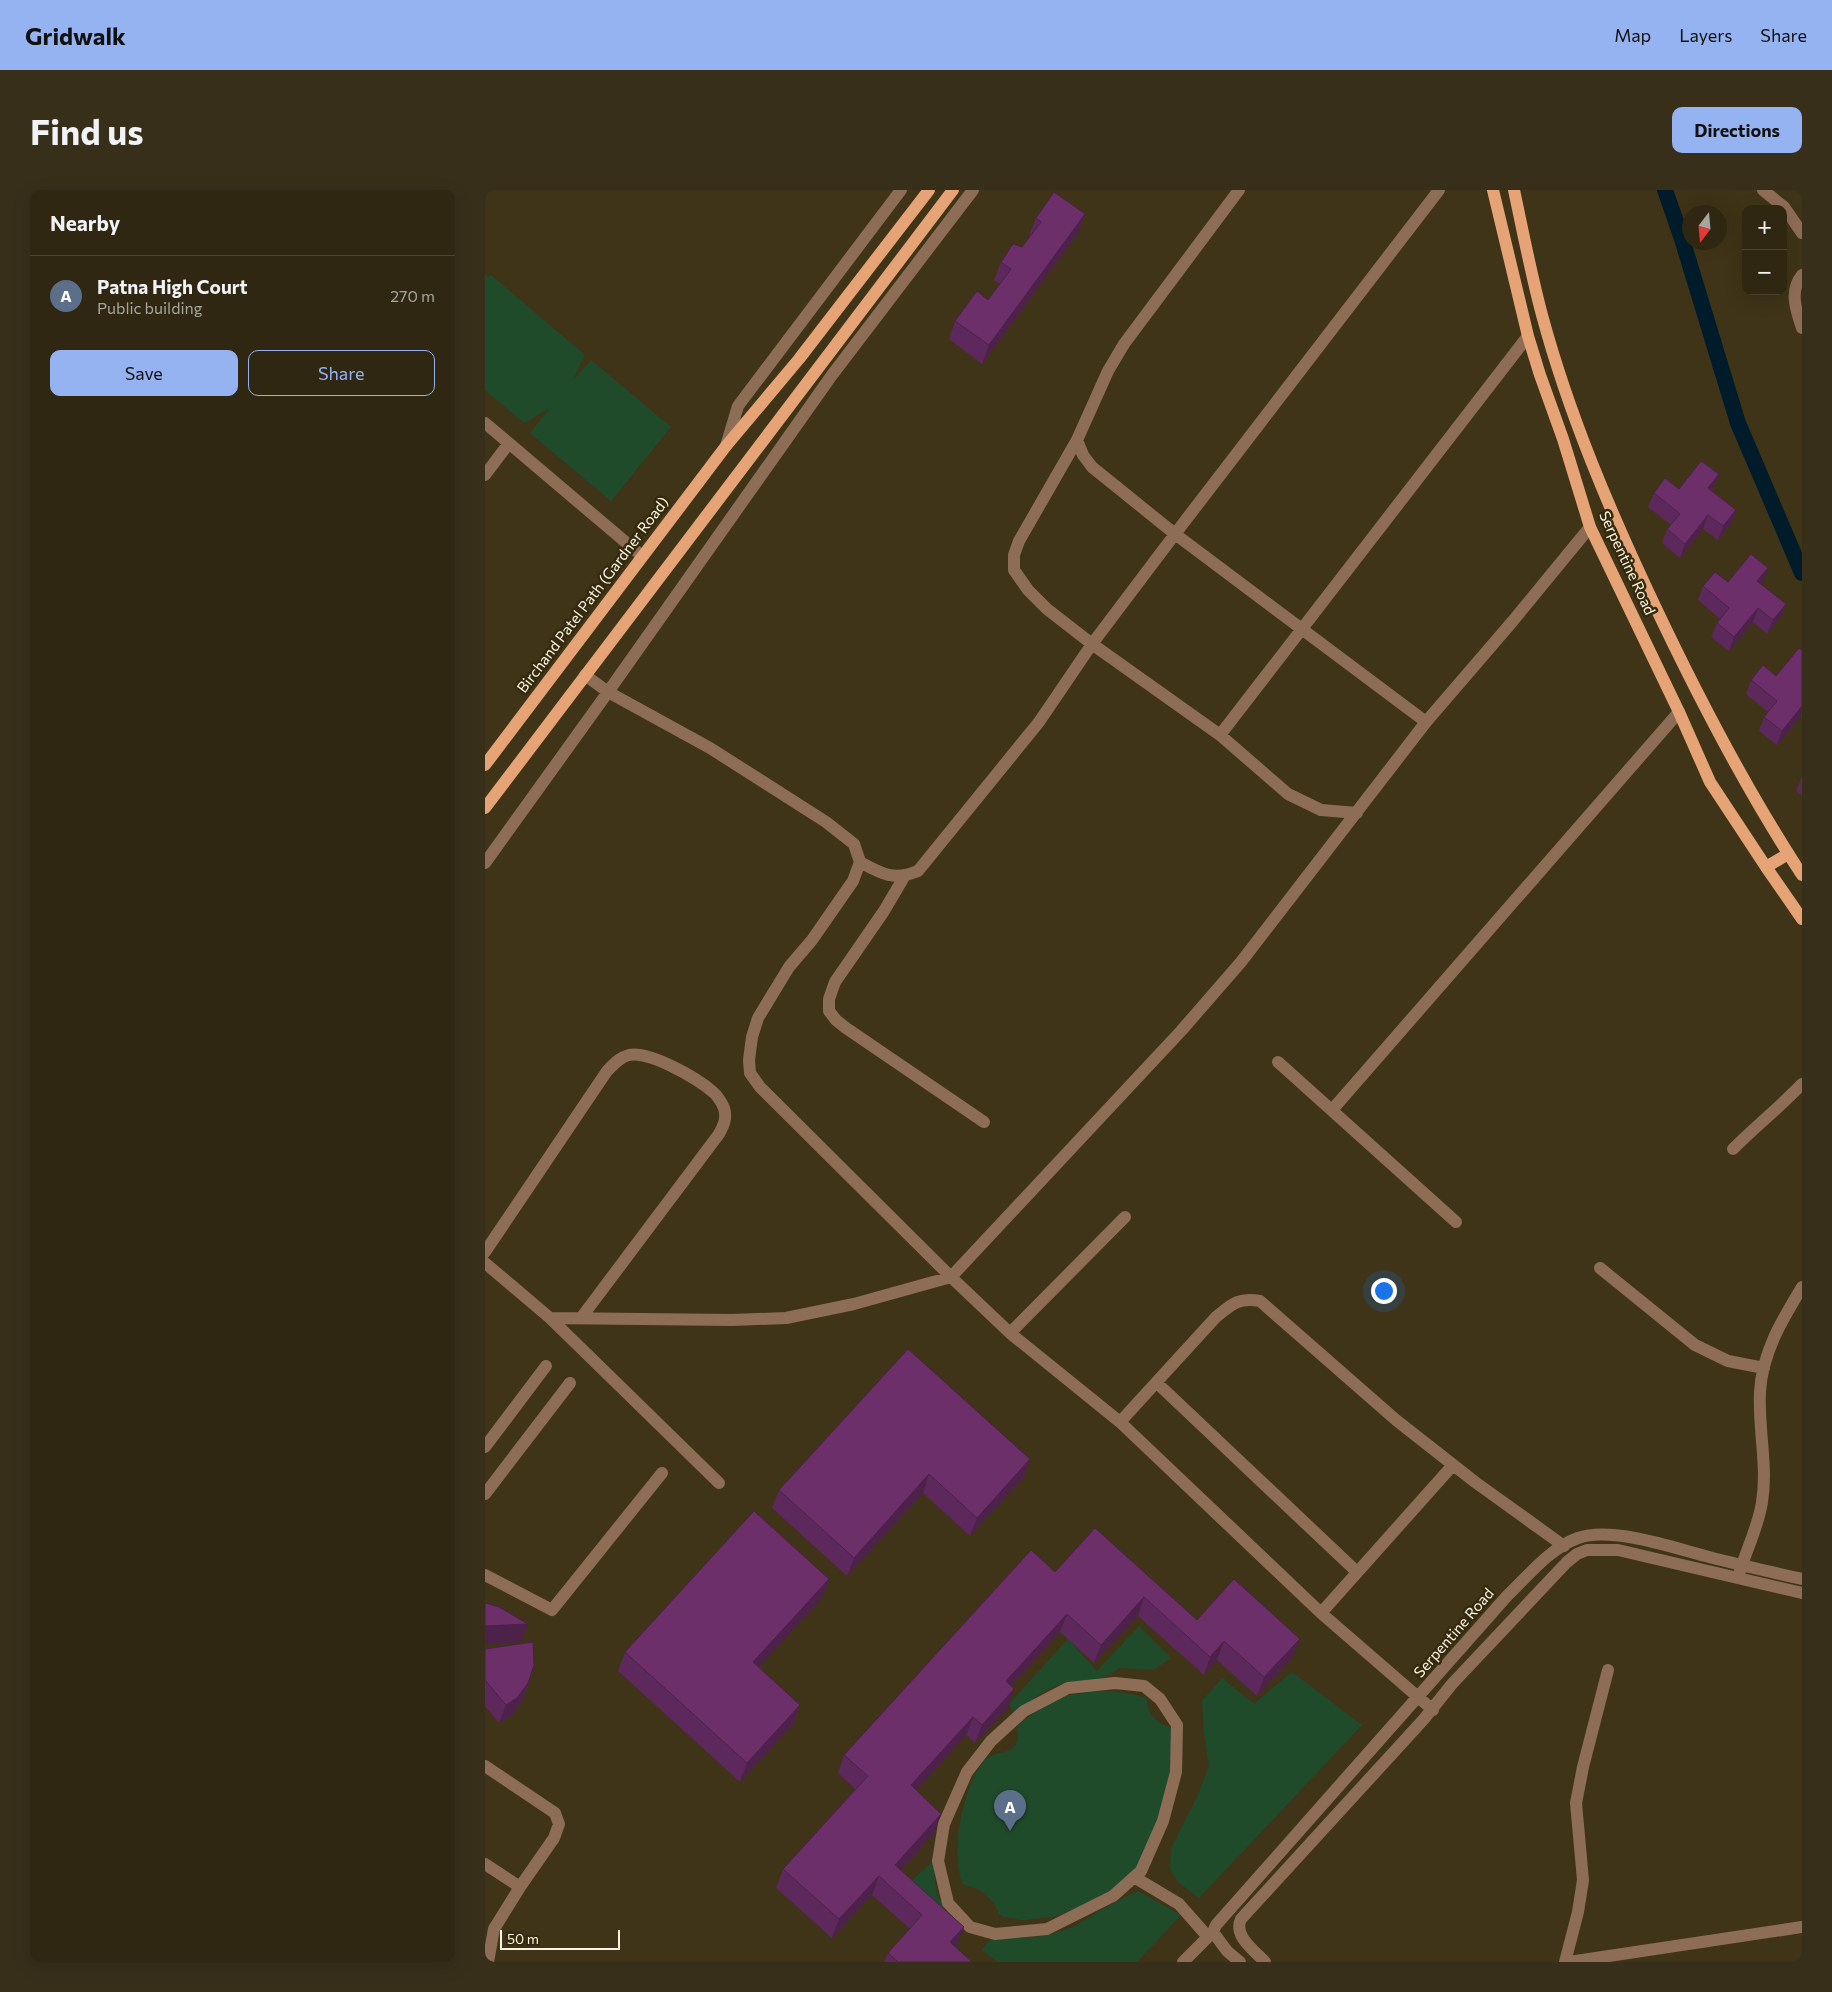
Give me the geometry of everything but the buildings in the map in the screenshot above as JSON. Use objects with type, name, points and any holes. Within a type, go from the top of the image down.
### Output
[{"type":"main road","name":"Birchand Patel Path (Gardner Road)","points":[[485,764],[726,446],[799,359],[929,190]]},
{"type":"main road","points":[[485,808],[953,190]]},
{"type":"main road","name":"Serpentine Road","points":[[1493,190],[1528,336],[1590,527],[1679,712],[1710,782],[1765,867],[1802,919]]},
{"type":"main road","points":[[1514,190],[1537,296],[1554,357],[1615,519],[1719,738],[1802,875]]},
{"type":"main road","points":[[1765,867],[1788,854]]},
{"type":"street","points":[[726,446],[737,406],[901,190]]},
{"type":"street","points":[[485,863],[833,375],[973,190]]},
{"type":"street","points":[[1239,190],[1124,344],[1108,371],[1077,440],[1019,541],[1013,555],[1015,570],[1028,590],[1047,609],[1092,644],[1220,735],[1288,794],[1321,810],[1357,813]]},
{"type":"street","points":[[861,862],[883,874],[904,877],[918,871],[950,834],[1043,716],[1092,644],[1439,190]]},
{"type":"street","points":[[1763,190],[1784,207],[1802,233]]},
{"type":"street","points":[[1802,275],[1795,284],[1795,305],[1802,328]]},
{"type":"street","points":[[1220,735],[1528,336]]},
{"type":"street","points":[[485,423],[642,556]]},
{"type":"street","points":[[1077,440],[1083,455],[1092,467],[1175,534],[1426,722]]},
{"type":"street","points":[[485,475],[509,443]]},
{"type":"street","points":[[550,1318],[732,1320],[786,1318],[854,1304],[951,1277],[1181,1031],[1235,970],[1265,934],[1426,722],[1590,527]]},
{"type":"street","points":[[585,676],[608,692],[710,748],[826,822],[855,844],[861,862],[853,881],[845,895],[789,967],[762,1011],[752,1037],[749,1060],[750,1073],[760,1087],[1010,1333],[1119,1422],[1321,1613],[1433,1710]]},
{"type":"street","points":[[1332,1110],[1679,712]]},
{"type":"street","points":[[904,877],[835,982],[829,999],[829,1011],[846,1028],[984,1122]]},
{"type":"street","points":[[485,1252],[607,1071],[617,1061],[628,1055],[640,1055],[656,1060],[702,1084],[715,1093],[724,1108],[725,1122],[719,1134],[581,1318]]},
{"type":"street","points":[[1278,1062],[1456,1222]]},
{"type":"street","points":[[1733,1148],[1802,1084]]},
{"type":"street","points":[[1010,1333],[1125,1217]]},
{"type":"street","points":[[485,1263],[550,1318],[719,1483]]},
{"type":"street","points":[[1600,1268],[1695,1345],[1728,1361],[1764,1368]]},
{"type":"street","points":[[1737,1578],[1762,1504],[1765,1475],[1761,1441],[1760,1391],[1767,1354],[1777,1331],[1802,1287]]},
{"type":"street","points":[[1119,1422],[1157,1384],[1217,1317],[1235,1302],[1249,1299],[1260,1301],[1372,1400],[1534,1526],[1564,1546]]},
{"type":"street","points":[[485,1447],[546,1366]]},
{"type":"street","points":[[485,1494],[570,1384]]},
{"type":"street","points":[[1157,1384],[1357,1572]]},
{"type":"street","points":[[1321,1613],[1453,1464]]},
{"type":"street","points":[[485,1575],[552,1610],[662,1474]]},
{"type":"street","name":"Serpentine Road","points":[[1183,1962],[1211,1934],[1216,1924],[1507,1596],[1546,1558],[1564,1546],[1593,1534],[1614,1535],[1655,1543],[1802,1580]]},
{"type":"street","points":[[1584,1537],[1587,1550]]},
{"type":"street","points":[[1265,1962],[1240,1934],[1238,1925],[1241,1919],[1433,1710],[1453,1684],[1567,1562],[1577,1554],[1587,1550],[1619,1550],[1802,1593]]},
{"type":"street","points":[[1608,1670],[1583,1767],[1576,1803],[1583,1880],[1567,1962],[1802,1926]]},
{"type":"street","points":[[1115,1683],[1144,1686],[1161,1699],[1177,1725],[1176,1772],[1163,1821],[1141,1871],[1134,1877],[1113,1896],[1047,1929],[995,1934],[970,1927],[947,1904],[938,1861],[944,1824],[967,1772],[991,1741],[1024,1711],[1068,1688],[1115,1683]]},
{"type":"street","points":[[485,1766],[555,1813],[559,1824],[554,1838],[490,1926],[488,1962]]},
{"type":"street","points":[[485,1864],[520,1887]]},
{"type":"street","points":[[1134,1877],[1179,1904],[1240,1962]]},
{"type":"green space","points":[[485,274],[488,277],[491,275],[585,355],[573,380],[591,360],[671,427],[611,501],[530,433],[550,408],[524,423],[485,390]]},
{"type":"green space","points":[[1139,1626],[1171,1658],[1154,1670],[1120,1668],[1099,1680],[1064,1683],[1039,1695],[1015,1714],[1009,1704],[1068,1639],[1097,1671]]},
{"type":"green space","points":[[1292,1672],[1362,1725],[1199,1898],[1178,1882],[1170,1868],[1171,1848],[1197,1797],[1209,1766],[1202,1701],[1222,1678],[1254,1704]]},
{"type":"green space","points":[[1088,1691],[1110,1691],[1146,1698],[1154,1718],[1161,1724],[1172,1728],[1169,1789],[1140,1866],[1126,1880],[1093,1901],[1052,1917],[1023,1920],[1004,1917],[999,1914],[994,1903],[985,1894],[980,1890],[963,1884],[959,1872],[957,1856],[958,1839],[970,1785],[985,1760],[1013,1748],[1018,1738],[1017,1727],[1028,1717],[1054,1701],[1068,1695]]},
{"type":"green space","points":[[933,1861],[937,1895],[944,1907],[936,1916],[907,1885]]},
{"type":"green space","points":[[1138,1891],[1181,1915],[1137,1962],[998,1962],[982,1950],[989,1941],[1004,1937],[1044,1936],[1073,1927],[1106,1907]]},
{"type":"waterway","points":[[1665,190],[1682,239],[1738,423],[1802,573]]},
{"type":"place","name":"Patna High Court","points":[[1010,1831]]}]
